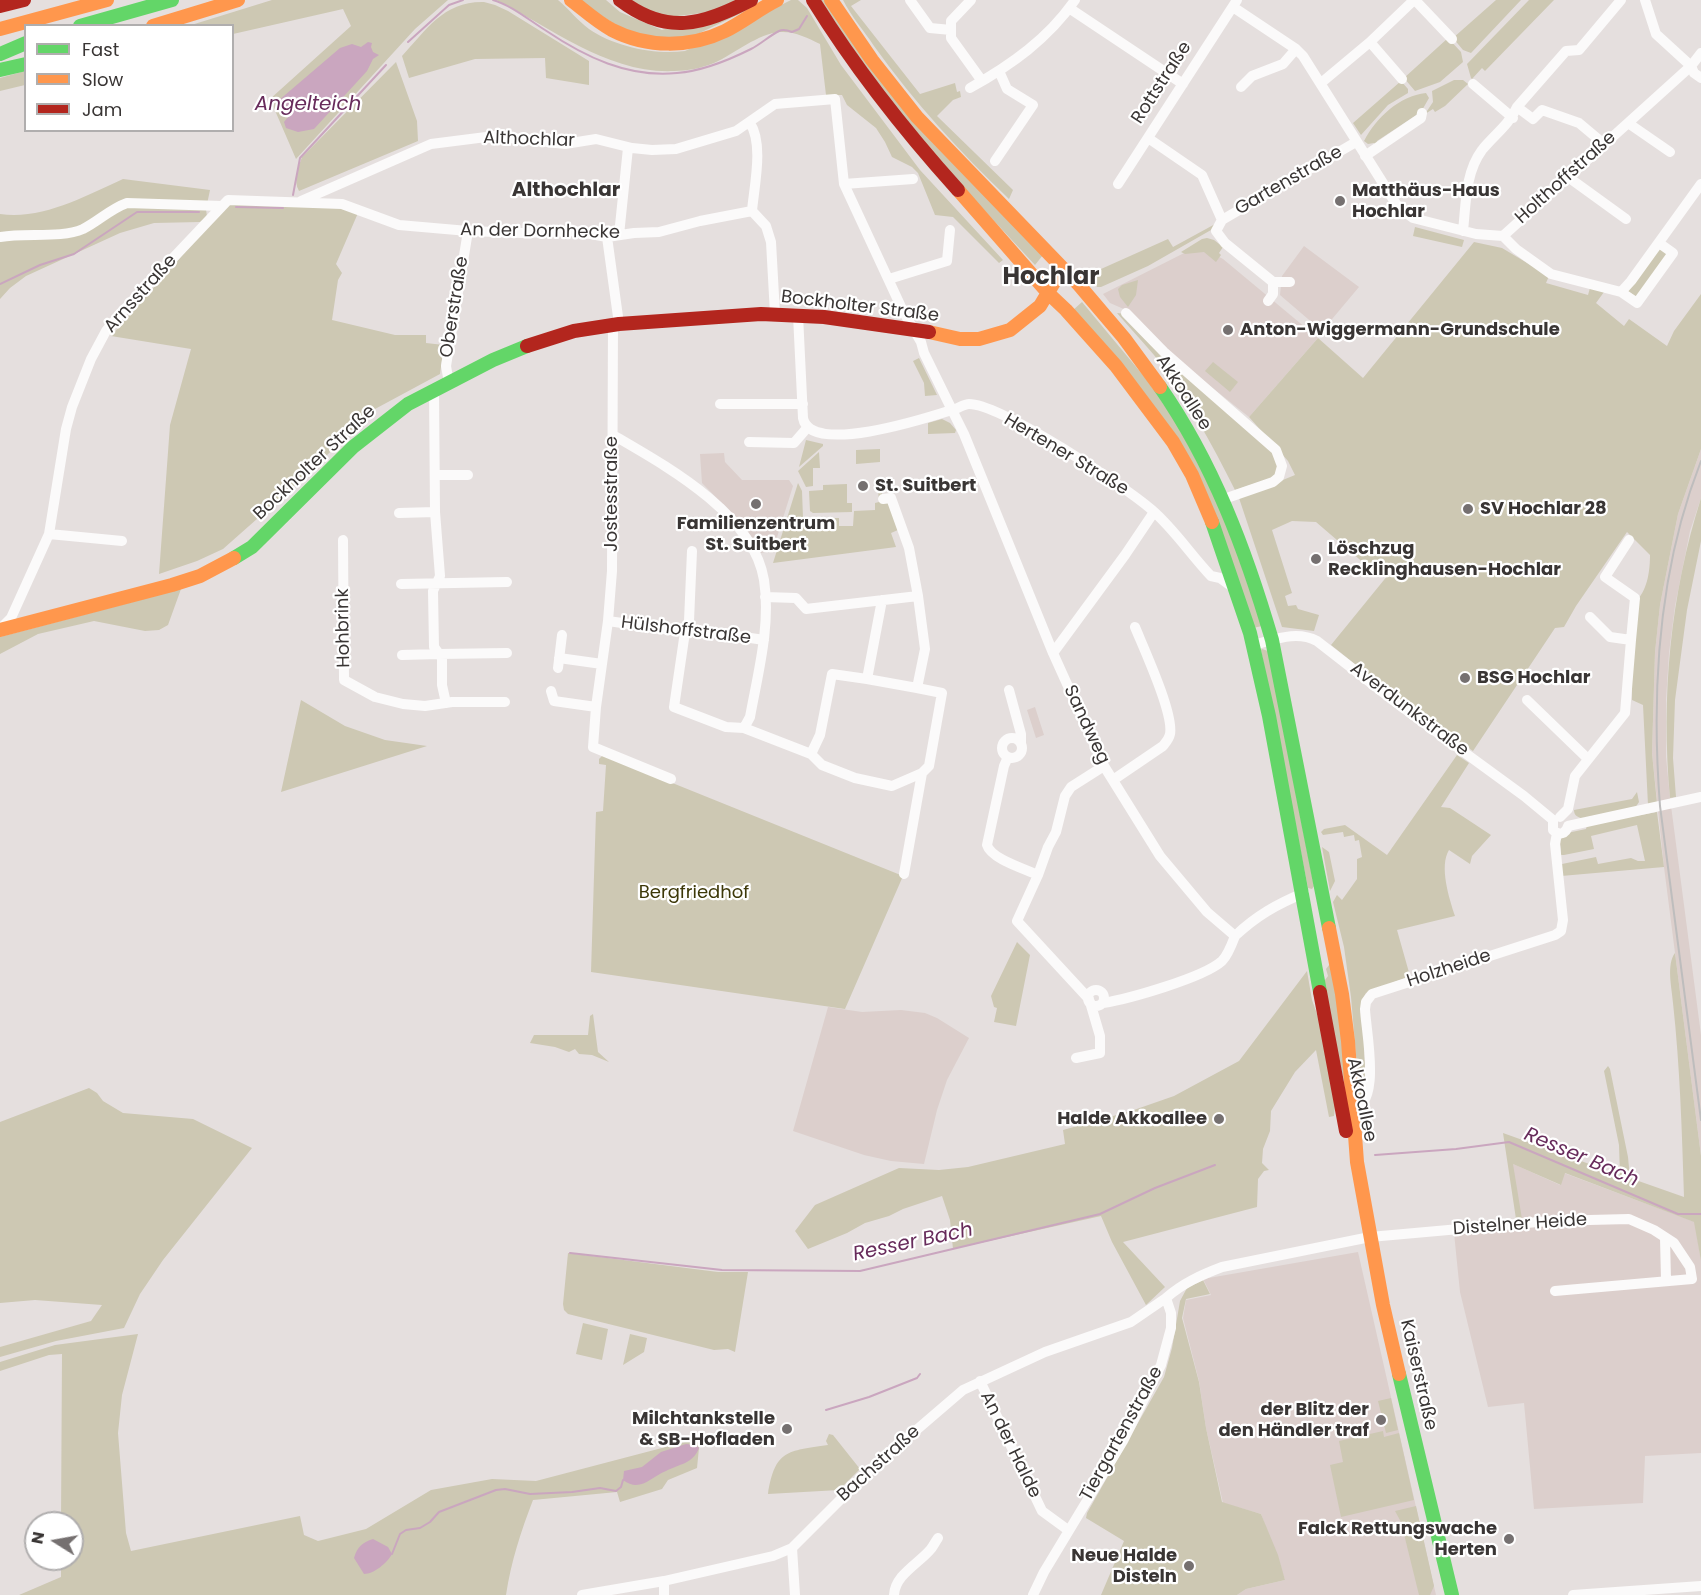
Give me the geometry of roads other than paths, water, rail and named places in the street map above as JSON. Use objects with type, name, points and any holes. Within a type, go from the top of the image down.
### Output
[{"type":"main road","points":[[0,6],[24,0]]},
{"type":"main road","points":[[0,29],[106,0]]},
{"type":"main road","points":[[87,24],[172,0]]},
{"type":"main road","points":[[160,24],[238,0]]},
{"type":"main road","points":[[571,0],[613,31],[634,39],[669,44],[718,34],[777,0]]},
{"type":"main road","points":[[620,0],[644,17],[678,24],[716,17],[751,0]]},
{"type":"main road","name":"Akkoallee","points":[[813,0],[855,66],[905,131],[1048,293],[1116,366],[1173,442],[1202,497],[1236,589],[1253,645],[1357,1162]]},
{"type":"main road","name":"Akkoallee","points":[[831,0],[885,78],[918,118],[1062,269],[1145,365],[1190,434],[1224,499],[1257,590],[1272,640],[1325,902],[1342,994],[1348,1112]]},
{"type":"main road","points":[[0,45],[24,41]]},
{"type":"main road","points":[[0,54],[24,42]]},
{"type":"main road","points":[[0,70],[24,64]]},
{"type":"main road","points":[[1048,293],[1062,269]]},
{"type":"main road","name":"Bockholter Straße","points":[[0,629],[172,585],[224,565],[252,547],[353,447],[408,404],[493,360],[533,344],[574,331],[616,324],[705,316],[775,314],[912,328],[979,339],[1010,330],[1040,306],[1048,293]]},
{"type":"main road","points":[[1304,894],[1314,894],[1325,902]]},
{"type":"main road","name":"Akkoallee","points":[[1307,913],[1317,939],[1324,938],[1329,922]]},
{"type":"main road","name":"Kaiserstraße","points":[[1357,1162],[1383,1305],[1452,1595]]},
{"type":"street","points":[[910,0],[930,28],[951,30]]},
{"type":"street","points":[[971,0],[951,21],[951,38],[982,81]]},
{"type":"street","points":[[1321,83],[1370,42],[1414,0],[1452,39]]},
{"type":"street","points":[[1463,231],[1469,179],[1481,151],[1566,51],[1579,50],[1621,0]]},
{"type":"street","points":[[1645,0],[1656,34],[1692,66],[1694,73],[1701,78]]},
{"type":"street","name":"Holthoffstraße","points":[[1235,3],[1303,56],[1398,207],[1413,218],[1481,235],[1503,236],[1692,66],[1701,53]]},
{"type":"street","name":"Rottstraße","points":[[1118,184],[1235,3]]},
{"type":"street","points":[[970,88],[1034,46],[1072,4],[1183,84]]},
{"type":"street","points":[[1370,42],[1402,79]]},
{"type":"street","points":[[1241,87],[1252,76],[1283,64],[1296,49]]},
{"type":"street","points":[[995,160],[1033,105],[1007,89],[999,71]]},
{"type":"street","points":[[1473,84],[1515,112],[1533,119],[1542,110],[1579,123],[1604,144]]},
{"type":"street","name":"Althochlar","points":[[301,201],[431,144],[494,136],[565,144],[596,139],[628,148],[676,149],[736,131],[775,104],[835,99],[844,184]]},
{"type":"street","points":[[1365,156],[1421,118],[1422,113]]},
{"type":"street","points":[[750,123],[755,132],[757,146],[752,211],[766,226],[771,242],[775,314]]},
{"type":"street","points":[[1628,123],[1670,152]]},
{"type":"street","name":"Gartenstraße","points":[[1148,138],[1202,175],[1222,220]]},
{"type":"street","name":"Gartenstraße","points":[[1273,282],[1225,243],[1216,231],[1222,220],[1356,142]]},
{"type":"street","points":[[619,235],[628,148]]},
{"type":"street","points":[[1568,177],[1626,219]]},
{"type":"street","points":[[913,179],[844,184],[952,410]]},
{"type":"street","points":[[1621,292],[1701,184]]},
{"type":"street","name":"An der Dornhecke","points":[[0,237],[66,233],[83,229],[114,208],[127,203],[221,206],[228,200],[301,201],[342,204],[399,225],[522,233],[574,231],[607,237],[659,232],[752,211]]},
{"type":"street","name":"Arnsstraße","points":[[0,629],[11,618],[49,534],[66,429],[91,359],[106,331],[221,206]]},
{"type":"street","points":[[889,279],[947,261],[950,230]]},
{"type":"street","name":"Oberstraße","points":[[449,382],[446,366],[468,231]]},
{"type":"street","points":[[1503,236],[1516,249],[1551,274],[1621,292],[1637,303],[1673,253],[1659,243]]},
{"type":"street","name":"Jostesstraße","points":[[607,237],[616,324],[612,571],[593,747],[671,779]]},
{"type":"street","points":[[1268,301],[1273,294],[1273,282],[1290,282]]},
{"type":"street","points":[[1126,313],[1164,352],[1276,450],[1282,465],[1279,477],[1273,482],[1224,499]]},
{"type":"street","points":[[749,442],[794,443],[807,428],[804,424],[802,404],[798,315]]},
{"type":"street","points":[[434,390],[435,512],[440,576],[433,591],[434,647],[442,658],[442,685],[446,703]]},
{"type":"street","points":[[720,404],[802,404]]},
{"type":"street","name":"Hertener Straße","points":[[807,428],[820,434],[864,432],[896,428],[969,404],[990,410],[1015,422],[1123,487],[1154,512],[1211,576],[1220,578],[1236,589]]},
{"type":"street","name":"Sandweg","points":[[952,410],[964,434],[1053,653],[1104,766],[1160,856],[1207,912],[1235,936]]},
{"type":"street","points":[[613,435],[699,489],[739,529],[753,549],[764,579],[764,640],[750,717],[744,728]]},
{"type":"street","points":[[435,475],[468,475]]},
{"type":"street","points":[[883,499],[891,498],[909,548],[918,596],[925,649],[917,688]]},
{"type":"street","points":[[399,513],[435,512]]},
{"type":"street","points":[[1053,653],[1154,512]]},
{"type":"street","points":[[49,534],[122,541]]},
{"type":"street","name":"Hohbrink","points":[[343,540],[344,680],[375,697],[403,704],[425,706],[446,703],[505,702]]},
{"type":"street","points":[[1556,818],[1568,809],[1575,776],[1625,713],[1635,598],[1605,577],[1629,540]]},
{"type":"street","points":[[692,551],[688,621],[674,707],[726,727],[744,728],[812,754],[822,765],[855,778],[892,786],[922,773],[929,766],[942,693],[832,674],[820,735],[812,754]]},
{"type":"street","points":[[401,584],[507,582]]},
{"type":"street","points":[[765,597],[796,598],[806,609],[918,596]]},
{"type":"street","points":[[867,679],[882,600]]},
{"type":"street","points":[[1590,617],[1610,637],[1631,640]]},
{"type":"street","name":"Hülshoffstraße","points":[[608,621],[685,632],[697,630],[764,640]]},
{"type":"street","points":[[1113,780],[1163,746],[1171,732],[1169,715],[1135,627]]},
{"type":"street","points":[[562,635],[559,663],[602,663]]},
{"type":"street","name":"Averdunkstraße","points":[[1253,645],[1298,635],[1317,641],[1394,701],[1556,818]]},
{"type":"street","points":[[402,656],[507,653]]},
{"type":"street","points":[[1009,690],[1021,734],[1021,744],[1018,740],[1007,739],[1002,749],[1008,757],[987,845],[988,850],[995,856],[1038,875]]},
{"type":"street","points":[[1527,700],[1588,759]]},
{"type":"street","points":[[552,701],[596,707]]},
{"type":"street","points":[[1104,766],[1071,787],[1065,796],[1056,832],[1017,921],[1096,1006],[1125,999],[1195,975],[1221,961],[1232,946],[1235,936],[1248,924],[1271,907],[1304,894]]},
{"type":"street","points":[[904,874],[922,773]]},
{"type":"street","points":[[1568,826],[1701,797]]},
{"type":"street","points":[[1556,818],[1566,819],[1568,826],[1565,832],[1557,833]]},
{"type":"street","name":"Holzheide","points":[[1348,1112],[1364,1105],[1370,1088],[1365,1009],[1366,1002],[1372,994],[1555,935],[1561,931],[1563,920],[1555,844],[1557,833],[1552,827],[1556,818]]},
{"type":"street","points":[[1076,1058],[1100,1053],[1100,1036],[1089,1001]]},
{"type":"street","name":"Distelner Heide","points":[[1370,1238],[1549,1221],[1629,1219],[1654,1230],[1674,1243],[1690,1267],[1692,1279],[1555,1291]]},
{"type":"street","points":[[1166,1298],[1179,1286],[1199,1275],[1222,1267],[1370,1238]]},
{"type":"street","points":[[1665,1238],[1666,1280]]},
{"type":"street","name":"Bachstraße","points":[[582,1595],[664,1581],[773,1556],[792,1548],[871,1469],[963,1390],[1045,1352],[1131,1322],[1166,1298]]},
{"type":"street","name":"Tiergartenstraße","points":[[1033,1595],[1068,1530],[1123,1441],[1161,1365],[1171,1328],[1171,1314],[1166,1298]]},
{"type":"street","name":"An der Halde","points":[[980,1381],[1042,1511],[1068,1530]]},
{"type":"street","points":[[894,1595],[898,1581],[930,1550],[938,1538]]},
{"type":"street","points":[[792,1548],[795,1595]]},
{"type":"street","points":[[664,1581],[664,1595]]},
{"type":"street","points":[[1573,1595],[1630,1593],[1701,1586]]},
{"type":"water","name":"Angelteich","points":[[368,42],[372,43],[373,52],[379,55],[373,59],[367,71],[314,129],[298,132],[286,128],[284,122],[288,117],[287,112],[283,110],[278,101],[340,48],[352,44],[361,47]]},
{"type":"water","points":[[686,1444],[696,1445],[699,1448],[689,1460],[645,1483],[635,1485],[623,1480],[624,1471],[642,1467],[661,1452]]},
{"type":"water","points":[[373,1539],[388,1547],[392,1554],[380,1567],[364,1574],[354,1558],[361,1546]]},
{"type":"waterway","points":[[408,42],[449,5],[463,0]]},
{"type":"waterway","points":[[493,0],[513,9],[591,57],[624,69],[659,74],[687,72],[725,61],[755,47],[779,31],[792,32],[799,29],[807,16]]},
{"type":"waterway","points":[[293,195],[300,158],[386,65]]},
{"type":"waterway","points":[[236,207],[283,208]]},
{"type":"waterway","points":[[0,284],[40,265],[74,254],[137,212],[199,212]]},
{"type":"waterway","name":"Resser Bach","points":[[1375,1155],[1456,1149],[1509,1142],[1678,1214],[1701,1214]]},
{"type":"waterway","name":"Resser Bach","points":[[570,1253],[722,1270],[860,1271],[1100,1214],[1155,1188],[1215,1165]]},
{"type":"waterway","points":[[826,1410],[869,1397],[917,1378],[920,1374]]},
{"type":"waterway","points":[[392,1554],[400,1534],[406,1530],[420,1528],[430,1522],[439,1512],[496,1490],[505,1489],[530,1494],[600,1488],[616,1491],[621,1487],[623,1480]]},
{"type":"railway","points":[[1701,461],[1675,545],[1667,587],[1661,631],[1657,718],[1660,806],[1701,1120]]},
{"type":"place","name":"Matthäus-Haus Hochlar","points":[[1340,201]]},
{"type":"place","name":"Anton-Wiggermann-Grundschule","points":[[1228,330]]},
{"type":"place","name":"St. Suitbert","points":[[863,486]]},
{"type":"place","name":"Familienzentrum St. Suitbert","points":[[756,504]]},
{"type":"place","name":"SV Hochlar 28","points":[[1468,509]]},
{"type":"place","name":"Löschzug Recklinghausen-Hochlar","points":[[1316,559]]},
{"type":"place","name":"BSG Hochlar","points":[[1465,678]]},
{"type":"place","name":"Halde Akkoallee","points":[[1219,1119]]},
{"type":"place","name":"der Blitz der den Händler traf","points":[[1381,1420]]},
{"type":"place","name":"Milchtankstelle & SB-Hofladen","points":[[787,1429]]},
{"type":"place","name":"Falck Rettungswache Herten","points":[[1509,1539]]},
{"type":"place","name":"Neue Halde Disteln","points":[[1189,1566]]},
{"type":"district","name":"Althochlar","points":[[566,191]]},
{"type":"district","name":"Hochlar","points":[[1051,278]]},
{"type":"park label","name":"Bergfriedhof","points":[[694,893]]}]
